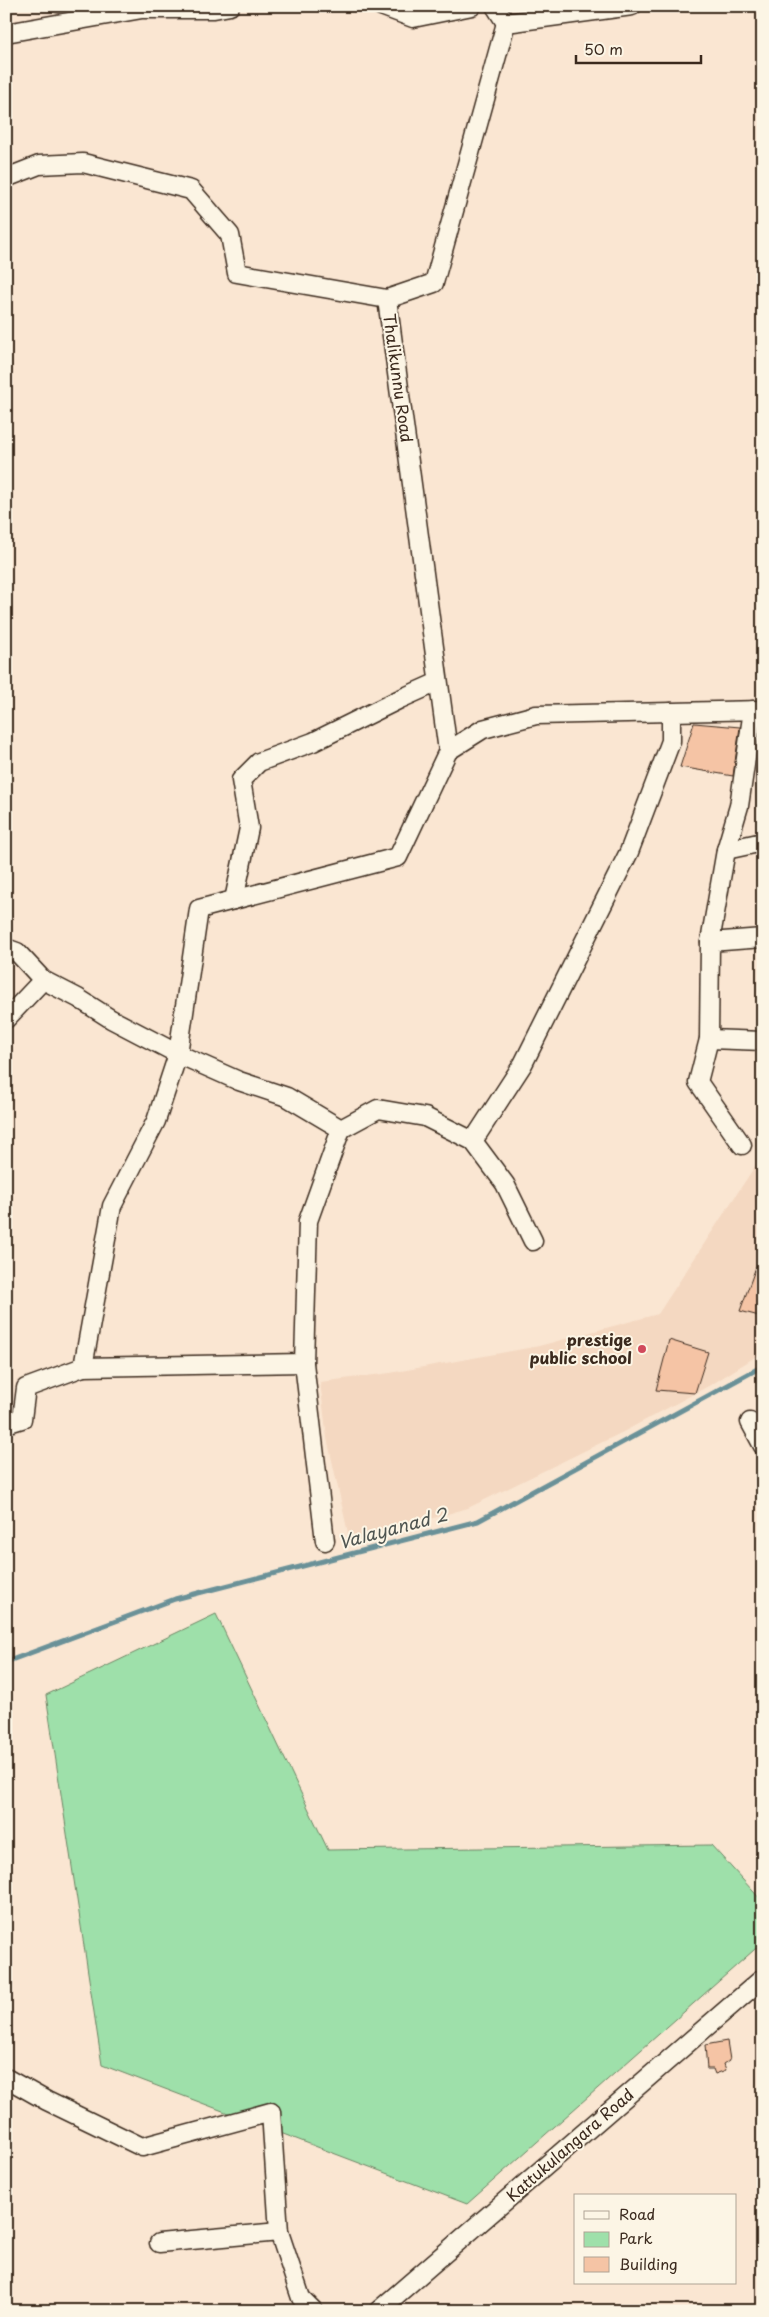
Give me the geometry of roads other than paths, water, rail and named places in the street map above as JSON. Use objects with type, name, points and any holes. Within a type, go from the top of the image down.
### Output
[{"type":"street","points":[[6,33],[142,10],[214,10],[230,6]]},
{"type":"street","points":[[381,6],[413,18],[472,6]]},
{"type":"street","points":[[495,6],[506,23],[632,6]]},
{"type":"street","name":"Thalikunnu Road","points":[[448,751],[387,299],[434,283],[506,23]]},
{"type":"street","points":[[6,178],[39,165],[83,163],[191,190],[230,235],[237,273],[387,299]]},
{"type":"street","points":[[234,900],[249,828],[241,780],[259,762],[314,742],[438,682]]},
{"type":"street","points":[[82,1367],[112,1206],[156,1121],[178,1054],[199,909],[398,857],[448,751],[483,729],[536,715],[758,710],[739,806],[726,850],[710,942],[709,1039],[698,1082],[742,1145]]},
{"type":"street","points":[[472,1141],[523,1064],[629,852],[671,741],[671,712]]},
{"type":"street","points":[[726,850],[763,842]]},
{"type":"street","points":[[710,942],[763,938]]},
{"type":"street","points":[[6,948],[17,952],[43,980],[178,1054],[239,1081],[286,1097],[342,1129]]},
{"type":"street","points":[[6,1019],[43,980]]},
{"type":"street","points":[[709,1039],[763,1041]]},
{"type":"street","points":[[325,1541],[304,1363],[308,1221],[342,1129],[378,1109],[425,1117],[472,1141],[505,1184],[533,1242]]},
{"type":"street","points":[[6,1424],[22,1419],[26,1388],[82,1367],[304,1363]]},
{"type":"street","points":[[750,1422],[763,1446]]},
{"type":"street","name":"Kattukulangara Road","points":[[378,2311],[763,1978]]},
{"type":"street","points":[[6,2078],[46,2101],[142,2147],[270,2112],[279,2232],[301,2298],[314,2311]]},
{"type":"street","points":[[159,2242],[279,2232]]},
{"type":"waterway","name":"Valayanad 2","points":[[6,1662],[175,1599],[478,1521],[763,1366]]},
{"type":"place","name":"prestige public school","points":[[642,1349]]}]
